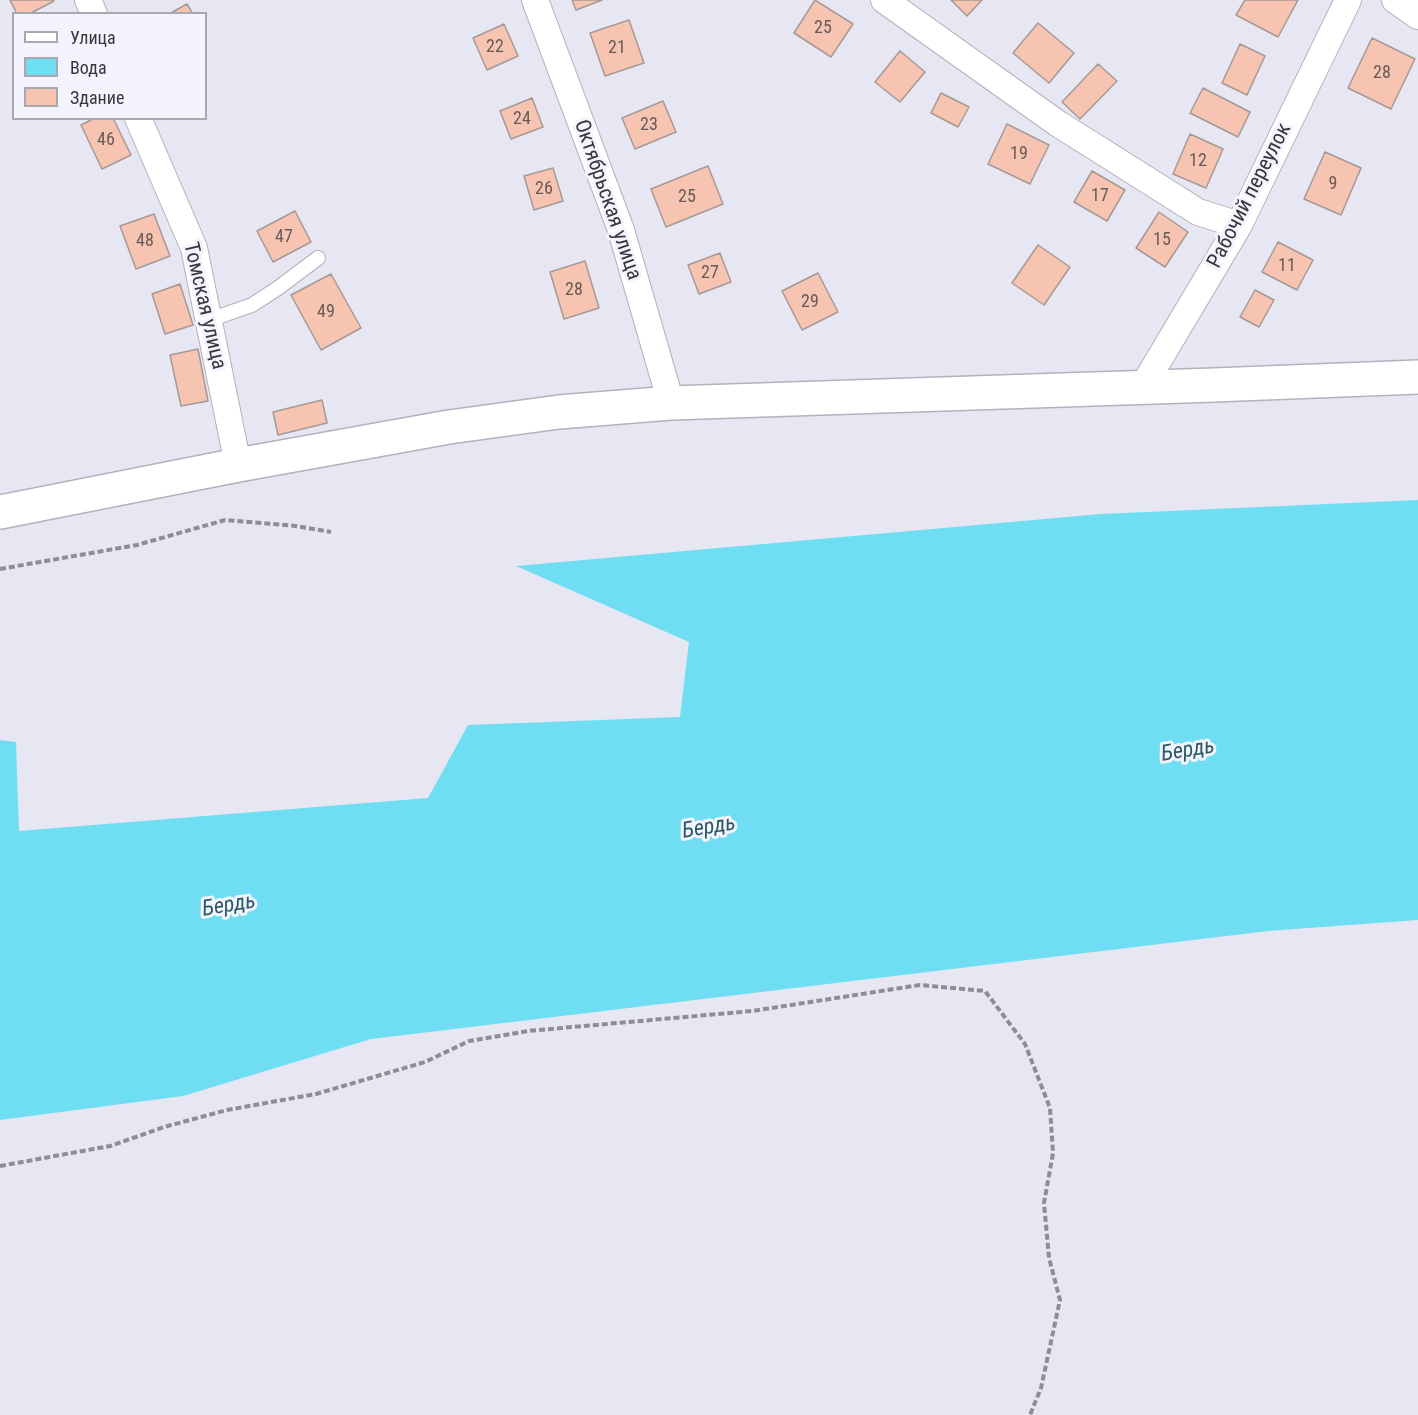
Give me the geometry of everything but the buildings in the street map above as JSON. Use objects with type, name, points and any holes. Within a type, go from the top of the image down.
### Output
[{"type":"street","name":"Октябрьская улица","points":[[535,0],[621,230],[671,403]]},
{"type":"street","points":[[884,0],[1057,123],[1198,212],[1239,225]]},
{"type":"street","name":"Рабочий переулок","points":[[1142,387],[1239,225],[1348,0]]},
{"type":"street","points":[[1395,0],[1418,16]]},
{"type":"street","name":"Томская улица","points":[[139,120],[194,248],[238,465]]},
{"type":"street","points":[[0,512],[238,465],[449,427],[560,412],[671,403],[1418,377]]},
{"type":"lane","points":[[208,320],[252,305],[318,258]]},
{"type":"path","points":[[0,569],[137,544],[225,520],[296,526],[331,532]]},
{"type":"path","points":[[0,1166],[110,1146],[164,1127],[227,1110],[316,1094],[425,1062],[469,1041],[528,1031],[752,1011],[920,985],[985,991],[1025,1044],[1050,1108],[1053,1153],[1044,1203],[1049,1258],[1060,1300],[1041,1388],[1029,1415]]},
{"type":"water","name":"Бердь","points":[[1418,500],[1418,920],[1268,931],[371,1039],[183,1096],[0,1120],[0,740],[16,742],[19,831],[428,798],[468,725],[680,717],[689,642],[516,566],[1101,514]]}]
